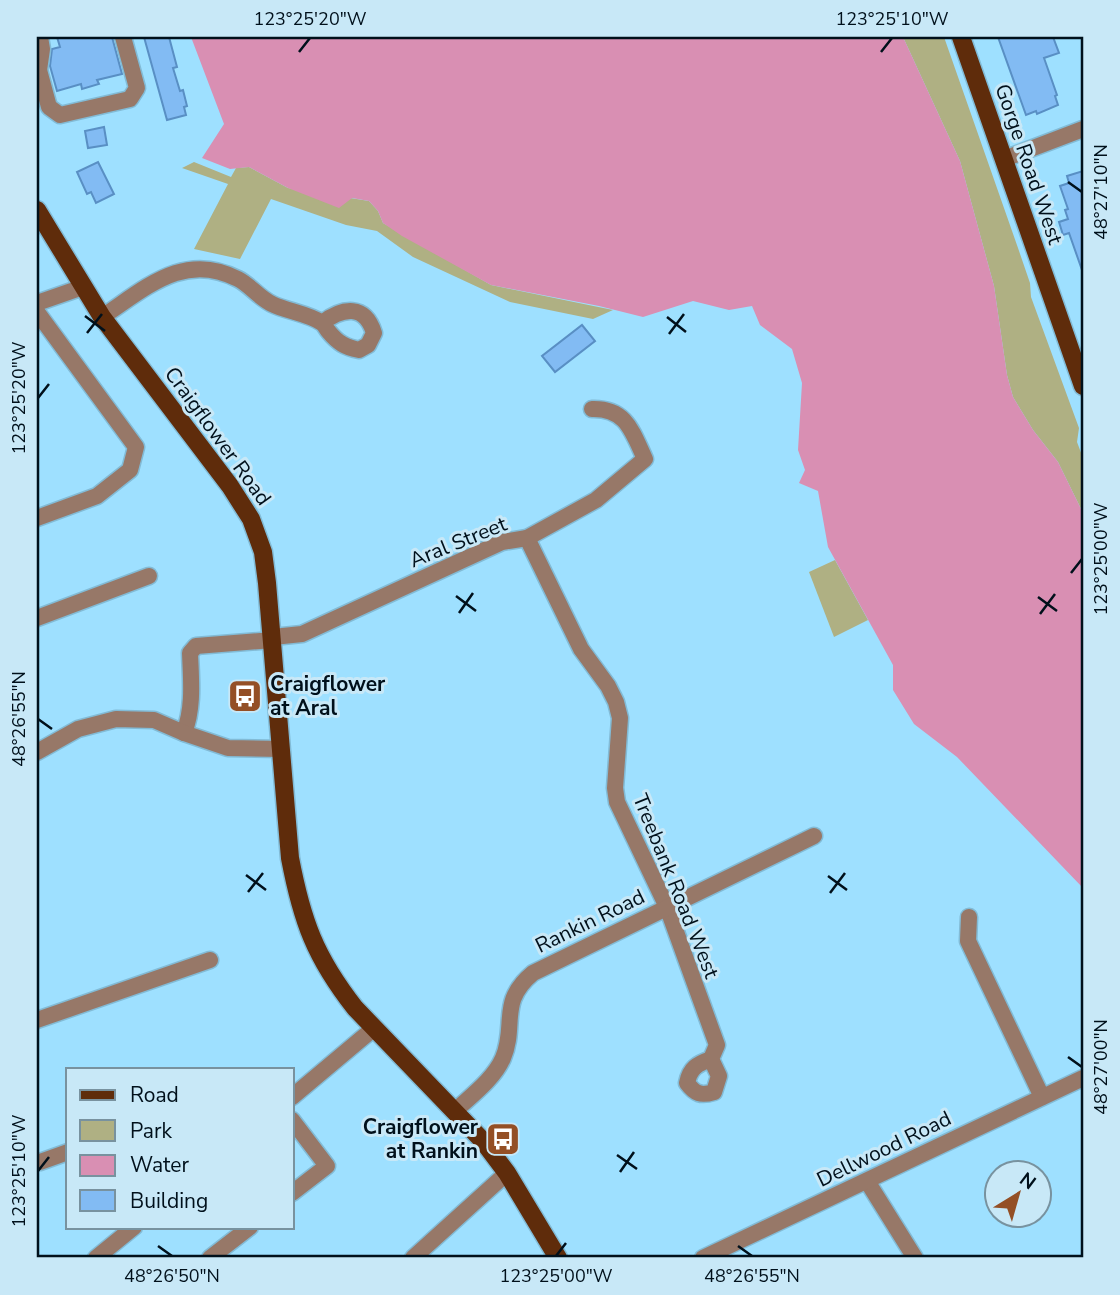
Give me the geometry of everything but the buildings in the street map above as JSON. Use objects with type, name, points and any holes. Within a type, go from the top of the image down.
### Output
[{"type":"main road","name":"Gorge Road West","points":[[961,37],[1083,386]]},
{"type":"main road","name":"Craigflower Road","points":[[37,210],[103,317],[230,486],[251,519],[263,552],[273,638],[290,858],[297,898],[311,941],[337,985],[373,1029],[483,1141],[507,1173],[558,1258]]},
{"type":"street","points":[[40,37],[42,48],[38,71],[49,107],[60,115],[130,99],[137,88],[123,37]]},
{"type":"street","points":[[1004,159],[1083,129]]},
{"type":"street","points":[[103,317],[166,277],[183,269],[205,267],[242,281],[255,295],[274,305],[322,323]]},
{"type":"street","points":[[37,303],[83,287]]},
{"type":"street","points":[[37,312],[136,447],[130,470],[97,496],[37,518]]},
{"type":"street","name":"Aral Street","points":[[184,733],[190,719],[192,695],[190,653],[196,646],[302,634],[502,542],[527,538],[596,500],[645,459],[629,423],[607,408],[592,409]]},
{"type":"street","name":"Treebank Road West","points":[[527,538],[581,649],[608,686],[616,702],[620,718],[615,788],[617,802],[667,907],[717,1045],[711,1059]]},
{"type":"street","points":[[37,618],[149,576]]},
{"type":"street","points":[[37,752],[78,729],[116,719],[154,720],[228,748],[281,749]]},
{"type":"street","name":"Rankin Road","points":[[455,1111],[492,1075],[502,1060],[507,1044],[512,1002],[526,978],[538,969],[814,836]]},
{"type":"street","points":[[969,917],[968,941],[1042,1097]]},
{"type":"street","points":[[37,1020],[209,960]]},
{"type":"street","points":[[294,1095],[373,1029]]},
{"type":"street","name":"Dellwood Road","points":[[703,1258],[1083,1078]]},
{"type":"street","points":[[294,1123],[327,1166],[294,1191]]},
{"type":"street","points":[[40,1162],[66,1153]]},
{"type":"street","points":[[413,1258],[507,1173]]},
{"type":"street","points":[[867,1181],[915,1258]]},
{"type":"street","points":[[96,1258],[133,1228]]},
{"type":"street","points":[[210,1258],[249,1228]]},
{"type":"green space","points":[[903,37],[944,37],[1030,283],[1031,297],[1079,428],[1077,442],[1083,458],[1083,513],[1058,462],[1033,430],[1013,397],[1007,375],[994,286],[960,161]]},
{"type":"green space","points":[[194,162],[231,177],[236,168],[249,167],[288,188],[369,201],[378,211],[383,223],[491,285],[613,310],[593,319],[510,302],[413,257],[377,231],[346,225],[271,199],[240,259],[194,249],[228,184],[182,168]]},
{"type":"green space","points":[[835,560],[868,620],[834,637],[809,572]]},
{"type":"water","points":[[191,37],[903,37],[960,161],[994,286],[1007,375],[1013,397],[1033,430],[1058,462],[1083,513],[1083,888],[957,757],[914,724],[893,690],[893,665],[828,547],[818,491],[799,483],[805,470],[798,450],[802,383],[792,349],[760,325],[752,306],[729,310],[693,301],[643,317],[491,285],[383,223],[378,211],[369,201],[352,198],[339,208],[288,188],[249,167],[230,169],[202,158],[224,124]]},
{"type":"place","name":"Craigflower at Aral","points":[[245,696]]},
{"type":"place","name":"Craigflower at Rankin","points":[[503,1139]]}]
